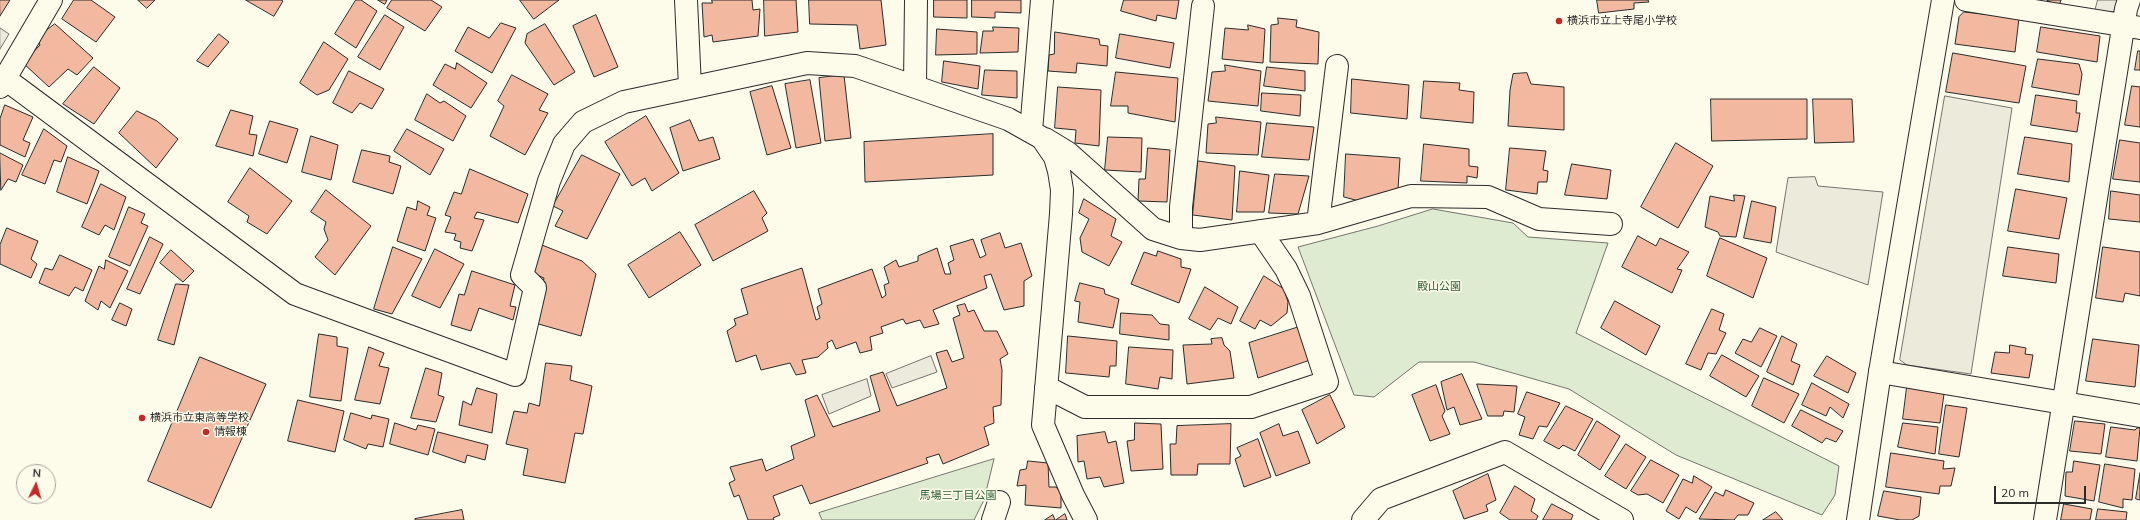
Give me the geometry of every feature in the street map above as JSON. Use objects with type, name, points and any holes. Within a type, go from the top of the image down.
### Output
[{"type":"street","points":[[52,0],[2,82],[295,294],[515,375],[535,288],[522,275],[549,181],[564,144],[583,122],[624,102],[807,63],[855,66],[915,85],[1008,119],[1037,134],[1068,153],[1153,229],[1181,238],[1200,240],[1318,223],[1411,196],[1488,197],[1539,219],[1611,224]]},
{"type":"street","points":[[686,0],[690,87]]},
{"type":"street","points":[[915,85],[916,0]]},
{"type":"street","points":[[1042,0],[1037,134],[1055,157],[1062,190],[1043,425],[1073,495],[1086,520]]},
{"type":"street","points":[[1858,520],[1880,372],[1943,0]]},
{"type":"street","points":[[1966,0],[2132,26]]},
{"type":"street","points":[[2045,520],[2064,403],[2132,26],[2126,9],[2130,0]]},
{"type":"street","points":[[1181,238],[1181,207],[1203,6]]},
{"type":"street","points":[[1318,223],[1337,66]]},
{"type":"street","points":[[1046,387],[1085,407],[1252,407],[1328,382],[1299,296],[1286,269],[1260,232]]},
{"type":"street","points":[[1880,372],[2140,416]]},
{"type":"street","points":[[1363,520],[1380,499],[1505,452],[1622,520]]},
{"type":"green space","name":"殿山公園","points":[[1433,209],[1513,223],[1528,237],[1608,243],[1576,333],[1839,466],[1835,495],[1822,515],[1676,455],[1569,389],[1474,362],[1419,362],[1374,397],[1354,395],[1298,247],[1378,226]]},
{"type":"green space","name":"馬場三丁目公園","points":[[994,459],[984,500],[974,520],[822,520],[819,513]]},
{"type":"shaded area","points":[[2098,0],[2118,0],[2115,12],[2095,11]]},
{"type":"shaded area","points":[[0,28],[9,34],[0,49]]},
{"type":"shaded area","points":[[1945,96],[2012,108],[1971,374],[1907,365],[1900,360]]},
{"type":"shaded area","points":[[1815,177],[1818,186],[1883,192],[1868,285],[1776,252],[1788,178]]},
{"type":"shaded area","points":[[931,356],[937,372],[892,388],[886,374]]},
{"type":"shaded area","points":[[867,379],[871,396],[829,414],[822,395]]},
{"type":"building","points":[[0,0],[10,0],[0,16]]},
{"type":"building","points":[[74,0],[91,0],[115,17],[96,42],[62,19]]},
{"type":"building","points":[[138,0],[155,0],[147,8]]},
{"type":"building","points":[[246,0],[281,0],[283,1],[274,16]]},
{"type":"building","points":[[356,0],[361,0],[377,11],[356,48],[335,34]]},
{"type":"building","points":[[378,0],[387,0],[385,4]]},
{"type":"building","points":[[392,0],[431,0],[442,7],[425,31],[387,8]]},
{"type":"building","points":[[520,0],[559,0],[534,19]]},
{"type":"building","points":[[712,0],[752,0],[753,10],[760,9],[758,36],[713,42],[712,35],[704,37],[702,3],[712,3]]},
{"type":"building","points":[[764,0],[796,0],[798,32],[765,36]]},
{"type":"building","points":[[809,0],[881,0],[886,45],[860,49],[857,25],[810,24]]},
{"type":"building","points":[[934,0],[967,0],[967,18],[934,17]]},
{"type":"building","points":[[972,0],[1021,0],[1021,13],[995,12],[995,18],[972,17]]},
{"type":"building","points":[[1124,0],[1179,0],[1176,19],[1157,15],[1156,21],[1121,11]]},
{"type":"building","points":[[1597,0],[1648,0],[1649,2],[1634,3],[1634,9],[1599,13]]},
{"type":"building","points":[[2047,0],[2061,0],[2059,6]]},
{"type":"building","points":[[1964,12],[2019,18],[2015,52],[1955,44],[1959,17]]},
{"type":"building","points":[[385,15],[404,27],[380,70],[358,57]]},
{"type":"building","points":[[596,15],[618,67],[594,77],[573,26]]},
{"type":"building","points":[[1278,18],[1297,20],[1296,27],[1319,32],[1318,64],[1270,62],[1271,25],[1278,24]]},
{"type":"building","points":[[501,23],[516,28],[492,73],[455,51],[468,27],[489,38]]},
{"type":"building","points":[[55,24],[93,58],[77,75],[68,69],[49,87],[23,63],[40,45],[37,38]]},
{"type":"building","points":[[545,24],[575,72],[554,85],[525,43],[527,34]]},
{"type":"building","points":[[1248,25],[1265,29],[1263,63],[1222,59],[1225,28],[1248,30]]},
{"type":"building","points":[[993,27],[1019,28],[1018,52],[980,53],[983,31],[993,31]]},
{"type":"building","points":[[2041,27],[2100,36],[2097,62],[2037,52]]},
{"type":"building","points":[[937,29],[977,32],[977,54],[936,55]]},
{"type":"building","points":[[1055,32],[1099,39],[1100,45],[1108,46],[1107,66],[1077,63],[1076,73],[1048,71],[1049,55],[1054,54]]},
{"type":"building","points":[[219,34],[229,42],[208,67],[197,61]]},
{"type":"building","points":[[1120,34],[1174,43],[1170,68],[1116,58]]},
{"type":"building","points":[[324,42],[348,59],[329,90],[317,95],[300,83]]},
{"type":"building","points":[[2138,51],[2140,51],[2140,70],[2135,70]]},
{"type":"building","points":[[1953,53],[2026,66],[2019,103],[1946,92]]},
{"type":"building","points":[[2038,59],[2079,64],[2082,74],[2079,95],[2032,87]]},
{"type":"building","points":[[944,61],[980,66],[978,89],[942,82]]},
{"type":"building","points":[[457,63],[487,83],[471,108],[433,85],[445,64],[455,69]]},
{"type":"building","points":[[1225,65],[1261,71],[1258,106],[1208,101],[1212,72],[1225,71]]},
{"type":"building","points":[[94,67],[120,88],[94,124],[63,104]]},
{"type":"building","points":[[1267,67],[1305,71],[1305,91],[1264,86]]},
{"type":"building","points":[[985,70],[1017,71],[1017,98],[982,95]]},
{"type":"building","points":[[349,71],[384,89],[372,109],[360,103],[352,113],[333,103]]},
{"type":"building","points":[[1116,72],[1178,78],[1175,122],[1128,113],[1128,106],[1111,106]]},
{"type":"building","points":[[1527,73],[1531,84],[1564,87],[1564,130],[1508,126],[1510,90],[1513,74]]},
{"type":"building","points":[[512,75],[548,94],[539,110],[548,113],[525,155],[490,136],[504,106],[498,101]]},
{"type":"building","points":[[844,75],[851,138],[825,141],[819,78]]},
{"type":"building","points":[[1352,79],[1409,85],[1407,119],[1351,113]]},
{"type":"building","points":[[810,80],[821,143],[796,148],[785,84]]},
{"type":"building","points":[[1424,81],[1460,83],[1459,90],[1474,92],[1473,123],[1421,118]]},
{"type":"building","points":[[772,86],[791,148],[767,155],[750,92]]},
{"type":"building","points":[[2132,86],[2140,87],[2140,127],[2125,125]]},
{"type":"building","points":[[1058,87],[1101,90],[1099,146],[1075,143],[1076,130],[1055,128]]},
{"type":"building","points":[[1262,93],[1301,95],[1300,116],[1261,111]]},
{"type":"building","points":[[427,94],[440,103],[444,101],[466,116],[453,141],[415,120]]},
{"type":"building","points":[[2036,95],[2077,101],[2076,113],[2080,113],[2077,132],[2031,125]]},
{"type":"building","points":[[1711,99],[1807,99],[1807,139],[1712,141]]},
{"type":"building","points":[[1813,99],[1852,99],[1854,142],[1815,143]]},
{"type":"building","points":[[5,105],[33,117],[23,140],[30,143],[25,157],[0,145],[0,119]]},
{"type":"building","points":[[231,110],[253,116],[249,134],[257,135],[253,156],[216,146]]},
{"type":"building","points":[[137,111],[157,121],[178,139],[156,168],[119,133]]},
{"type":"building","points":[[646,116],[679,173],[652,191],[645,178],[632,186],[605,142]]},
{"type":"building","points":[[1216,117],[1261,122],[1258,155],[1206,153],[1208,124],[1216,123]]},
{"type":"building","points":[[690,120],[699,141],[713,137],[720,159],[683,171],[670,128]]},
{"type":"building","points":[[270,121],[298,129],[287,163],[259,154]]},
{"type":"building","points":[[1267,123],[1314,127],[1309,160],[1262,157]]},
{"type":"building","points":[[44,129],[67,146],[61,162],[54,160],[45,184],[22,175]]},
{"type":"building","points":[[407,129],[444,149],[430,175],[394,151]]},
{"type":"building","points":[[993,134],[993,175],[865,182],[864,142]]},
{"type":"building","points":[[311,136],[338,145],[331,180],[302,172]]},
{"type":"building","points":[[1108,137],[1142,138],[1141,172],[1105,170]]},
{"type":"building","points":[[2025,137],[2072,144],[2069,182],[2018,174]]},
{"type":"building","points":[[2120,140],[2140,143],[2140,182],[2113,179]]},
{"type":"building","points":[[1676,143],[1713,166],[1678,228],[1641,207]]},
{"type":"building","points":[[1424,144],[1469,149],[1469,166],[1478,167],[1477,178],[1467,176],[1467,183],[1421,181]]},
{"type":"building","points":[[1148,148],[1170,150],[1167,202],[1138,201],[1139,179],[1145,179]]},
{"type":"building","points":[[1510,148],[1546,151],[1543,170],[1548,171],[1547,182],[1538,182],[1537,194],[1506,190]]},
{"type":"building","points":[[362,150],[390,156],[389,162],[401,166],[393,194],[353,182]]},
{"type":"building","points":[[0,153],[23,165],[16,182],[8,179],[1,190]]},
{"type":"building","points":[[1346,154],[1400,158],[1398,189],[1359,201],[1344,197]]},
{"type":"building","points":[[582,155],[620,174],[587,239],[555,226],[563,211],[553,206]]},
{"type":"building","points":[[68,157],[99,171],[87,204],[57,192]]},
{"type":"building","points":[[1198,161],[1235,166],[1232,220],[1193,215]]},
{"type":"building","points":[[1572,164],[1611,170],[1607,199],[1565,195]]},
{"type":"building","points":[[250,168],[292,201],[267,234],[247,222],[249,216],[228,202]]},
{"type":"building","points":[[470,169],[528,194],[518,223],[477,212],[474,218],[484,220],[472,251],[460,248],[461,242],[454,240],[456,234],[445,232],[451,217],[445,215],[454,192],[461,194]]},
{"type":"building","points":[[1240,171],[1269,175],[1264,212],[1237,212]]},
{"type":"building","points":[[1275,174],[1309,176],[1298,214],[1269,213]]},
{"type":"building","points":[[101,184],[126,197],[114,230],[105,225],[99,235],[82,227]]},
{"type":"building","points":[[2016,189],[2067,198],[2059,239],[2008,231]]},
{"type":"building","points":[[326,190],[371,226],[335,275],[315,257],[328,240],[324,229],[326,222],[311,212]]},
{"type":"building","points":[[754,191],[767,213],[762,218],[768,231],[713,261],[695,225]]},
{"type":"building","points":[[2111,191],[2140,195],[2140,222],[2109,219]]},
{"type":"building","points":[[1734,195],[1745,196],[1736,237],[1720,236],[1718,232],[1705,227],[1710,196],[1734,201]]},
{"type":"building","points":[[1084,199],[1116,219],[1111,236],[1122,242],[1109,266],[1082,252],[1080,238],[1089,219],[1079,213]]},
{"type":"building","points":[[418,201],[430,207],[427,215],[436,218],[425,251],[397,241],[407,207],[416,210]]},
{"type":"building","points":[[1752,201],[1776,207],[1771,243],[1744,238]]},
{"type":"building","points":[[129,207],[145,214],[141,223],[148,226],[130,266],[109,257]]},
{"type":"building","points":[[7,228],[38,241],[31,259],[37,264],[31,278],[0,264],[0,245]]},
{"type":"building","points":[[680,232],[701,265],[649,298],[628,265]]},
{"type":"building","points":[[1000,233],[1005,248],[1021,243],[1032,276],[1024,281],[1024,306],[1004,310],[991,274],[984,276],[987,288],[933,310],[939,324],[924,328],[920,320],[906,324],[903,319],[881,327],[883,333],[870,337],[872,350],[860,353],[856,342],[836,349],[832,340],[827,343],[828,348],[818,357],[802,360],[806,373],[796,375],[790,363],[761,370],[756,355],[736,362],[727,331],[736,325],[734,319],[748,314],[741,289],[802,268],[816,320],[820,318],[817,307],[822,304],[818,289],[872,269],[882,298],[886,295],[884,285],[889,283],[884,267],[896,260],[899,267],[918,261],[918,256],[937,248],[945,274],[951,274],[948,263],[954,260],[950,246],[973,239],[980,258],[986,255],[981,240]]},
{"type":"building","points":[[1638,236],[1656,246],[1660,238],[1689,252],[1677,269],[1682,270],[1672,293],[1622,267]]},
{"type":"building","points":[[150,237],[163,244],[140,294],[127,289]]},
{"type":"building","points":[[1720,238],[1767,258],[1753,298],[1707,276]]},
{"type":"building","points":[[542,245],[582,261],[596,274],[581,336],[535,323],[544,278],[532,273]]},
{"type":"building","points":[[393,247],[422,259],[392,314],[374,309]]},
{"type":"building","points":[[2008,247],[2059,254],[2056,283],[2003,276]]},
{"type":"building","points":[[2103,247],[2140,252],[2140,296],[2125,293],[2123,302],[2096,298]]},
{"type":"building","points":[[435,249],[464,264],[440,308],[412,296]]},
{"type":"building","points":[[171,250],[194,271],[183,282],[160,263]]},
{"type":"building","points":[[1158,251],[1181,259],[1181,267],[1191,269],[1179,303],[1131,284],[1144,252],[1156,256]]},
{"type":"building","points":[[60,255],[92,270],[83,291],[75,287],[69,296],[39,283],[45,268],[52,270]]},
{"type":"building","points":[[106,260],[128,271],[110,308],[101,301],[98,310],[85,301],[99,266],[104,269]]},
{"type":"building","points":[[472,271],[515,285],[510,306],[516,307],[513,320],[479,308],[471,331],[451,325],[459,294],[464,295]]},
{"type":"building","points":[[1264,276],[1284,289],[1288,302],[1287,313],[1271,326],[1260,320],[1255,329],[1240,321]]},
{"type":"building","points":[[1080,283],[1104,289],[1105,294],[1119,299],[1113,328],[1078,322],[1080,302],[1075,301]]},
{"type":"building","points":[[176,284],[189,285],[174,345],[158,340]]},
{"type":"building","points":[[1205,287],[1238,307],[1231,324],[1218,318],[1210,330],[1189,319]]},
{"type":"building","points":[[1615,301],[1660,326],[1646,355],[1601,328]]},
{"type":"building","points":[[120,303],[132,309],[126,326],[112,320]]},
{"type":"building","points":[[965,304],[968,312],[974,310],[984,331],[997,331],[1008,354],[1000,359],[1002,370],[1001,405],[993,407],[994,423],[984,427],[989,445],[943,464],[939,454],[926,458],[928,463],[810,504],[802,485],[773,496],[780,515],[773,518],[774,520],[748,520],[739,495],[734,497],[729,483],[735,480],[730,467],[762,459],[766,471],[794,459],[791,446],[815,436],[805,400],[817,395],[833,427],[880,411],[870,376],[883,372],[897,406],[947,388],[936,353],[947,350],[952,362],[964,358],[953,318],[960,315],[957,306]]},
{"type":"building","points":[[1712,309],[1724,314],[1719,330],[1726,333],[1716,354],[1708,353],[1701,370],[1686,364]]},
{"type":"building","points":[[1121,313],[1152,315],[1160,324],[1169,325],[1169,340],[1120,334]]},
{"type":"building","points":[[1299,327],[1310,360],[1258,378],[1249,343]]},
{"type":"building","points":[[1760,328],[1777,336],[1761,367],[1735,353],[1743,339],[1751,342]]},
{"type":"building","points":[[319,334],[337,337],[337,346],[348,348],[341,401],[310,397]]},
{"type":"building","points":[[1068,336],[1117,341],[1116,366],[1110,366],[1109,377],[1066,373]]},
{"type":"building","points":[[1782,336],[1797,344],[1791,361],[1800,365],[1793,385],[1767,372]]},
{"type":"building","points":[[1222,338],[1224,345],[1230,351],[1234,378],[1187,384],[1183,345],[1212,344],[1211,339]]},
{"type":"building","points":[[2093,339],[2139,345],[2135,387],[2086,381]]},
{"type":"building","points":[[2010,345],[2026,348],[2025,354],[2033,355],[2029,378],[1991,373],[1995,352],[2009,353]]},
{"type":"building","points":[[369,347],[384,353],[379,366],[389,368],[380,404],[355,400]]},
{"type":"building","points":[[1129,347],[1173,350],[1172,379],[1160,377],[1158,389],[1126,384]]},
{"type":"building","points":[[1722,355],[1759,376],[1746,397],[1710,376]]},
{"type":"building","points":[[1827,356],[1856,373],[1848,393],[1814,376]]},
{"type":"building","name":"情報棟","points":[[200,357],[266,384],[211,508],[148,481]]},
{"type":"building","points":[[546,363],[572,366],[570,380],[592,386],[583,434],[575,433],[565,483],[523,475],[528,449],[506,444],[514,411],[527,413],[529,403],[539,406]]},
{"type":"building","points":[[426,368],[442,373],[438,395],[444,397],[436,422],[411,418]]},
{"type":"building","points":[[1462,374],[1482,419],[1460,425],[1454,407],[1447,410],[1441,382]]},
{"type":"building","points":[[1764,378],[1799,394],[1784,423],[1752,406]]},
{"type":"building","points":[[1812,383],[1849,404],[1843,418],[1830,407],[1826,416],[1802,405]]},
{"type":"building","points":[[1477,384],[1517,386],[1514,412],[1504,411],[1503,416],[1488,416]]},
{"type":"building","points":[[1436,385],[1445,411],[1442,416],[1450,434],[1430,441],[1412,395]]},
{"type":"building","points":[[1907,387],[1944,394],[1940,423],[1903,419]]},
{"type":"building","points":[[477,388],[497,394],[492,433],[459,425],[463,401],[471,405]]},
{"type":"building","points":[[1527,392],[1560,403],[1547,427],[1539,426],[1533,439],[1519,435],[1525,417],[1518,414]]},
{"type":"building","points":[[1330,395],[1345,427],[1317,444],[1302,410]]},
{"type":"building","points":[[298,400],[344,411],[335,452],[288,441]]},
{"type":"building","points":[[1946,405],[1967,408],[1959,457],[1939,454]]},
{"type":"building","points":[[1566,406],[1593,419],[1575,451],[1563,445],[1559,449],[1544,441]]},
{"type":"building","points":[[1801,410],[1843,431],[1836,442],[1826,438],[1822,443],[1792,426]]},
{"type":"building","points":[[351,413],[371,419],[372,415],[389,419],[383,447],[368,444],[366,449],[344,440]]},
{"type":"building","points":[[1597,421],[1620,436],[1600,470],[1578,455]]},
{"type":"building","points":[[2075,421],[2105,424],[2101,454],[2070,451]]},
{"type":"building","points":[[395,423],[416,430],[418,425],[435,429],[428,455],[390,444]]},
{"type":"building","points":[[1135,423],[1161,424],[1163,469],[1131,471],[1127,441],[1134,440]]},
{"type":"building","points":[[1903,423],[1938,427],[1935,454],[1898,447]]},
{"type":"building","points":[[1231,424],[1230,464],[1198,464],[1197,475],[1171,475],[1170,444],[1176,444],[1177,426]]},
{"type":"building","points":[[1279,424],[1283,436],[1298,431],[1310,463],[1276,476],[1260,433]]},
{"type":"building","points":[[2111,427],[2135,430],[2140,428],[2137,461],[2106,457]]},
{"type":"building","points":[[438,432],[488,445],[485,460],[467,455],[465,463],[433,452]]},
{"type":"building","points":[[1105,432],[1108,443],[1116,441],[1124,483],[1104,487],[1100,477],[1087,479],[1084,461],[1078,462],[1077,436]]},
{"type":"building","points":[[1258,439],[1271,477],[1244,487],[1235,459],[1241,456],[1237,448]]},
{"type":"building","points":[[1626,444],[1646,457],[1626,489],[1605,476]]},
{"type":"building","points":[[1891,453],[1944,461],[1943,469],[1955,468],[1951,486],[1940,486],[1939,494],[1886,487]]},
{"type":"building","points":[[1651,460],[1679,475],[1663,503],[1647,494],[1638,495],[1631,491]]},
{"type":"building","points":[[1028,461],[1048,463],[1049,487],[1056,487],[1061,493],[1061,508],[1025,505],[1026,485],[1017,486],[1020,470],[1026,469]]},
{"type":"building","points":[[2074,461],[2100,465],[2094,501],[2065,496],[2066,472],[2072,472]]},
{"type":"building","points":[[2105,464],[2135,469],[2132,500],[2123,499],[2123,508],[2099,502]]},
{"type":"building","points":[[2140,473],[2140,500],[2136,499]]},
{"type":"building","points":[[1488,474],[1496,500],[1486,505],[1488,511],[1464,519],[1453,491]]},
{"type":"building","points":[[1694,476],[1712,487],[1696,513],[1686,507],[1679,519],[1666,511],[1683,479],[1692,483]]},
{"type":"building","points":[[1515,486],[1535,499],[1531,511],[1538,516],[1536,520],[1510,520],[1500,513]]},
{"type":"building","points":[[1726,490],[1754,503],[1748,515],[1738,515],[1734,520],[1699,519],[1715,492],[1723,496]]},
{"type":"building","points":[[1884,491],[1921,497],[1919,516],[1912,520],[1900,520],[1878,516]]},
{"type":"building","points":[[1552,504],[1573,515],[1571,520],[1543,520]]},
{"type":"building","points":[[2064,504],[2092,509],[2090,520],[2061,520]]},
{"type":"building","points":[[2098,509],[2127,512],[2126,520],[2096,520]]},
{"type":"building","points":[[462,510],[464,520],[415,520],[415,519]]},
{"type":"building","points":[[1776,512],[1783,520],[1763,520]]},
{"type":"building","points":[[1065,514],[1067,520],[1056,520]]},
{"type":"building","points":[[1053,515],[1055,520],[1045,520]]},
{"type":"place","name":"横浜市立上寺尾小学校","points":[[1559,21]]},
{"type":"place","name":"横浜市立東高等学校","points":[[142,418]]},
{"type":"place","name":"情報棟","points":[[206,432]]}]
